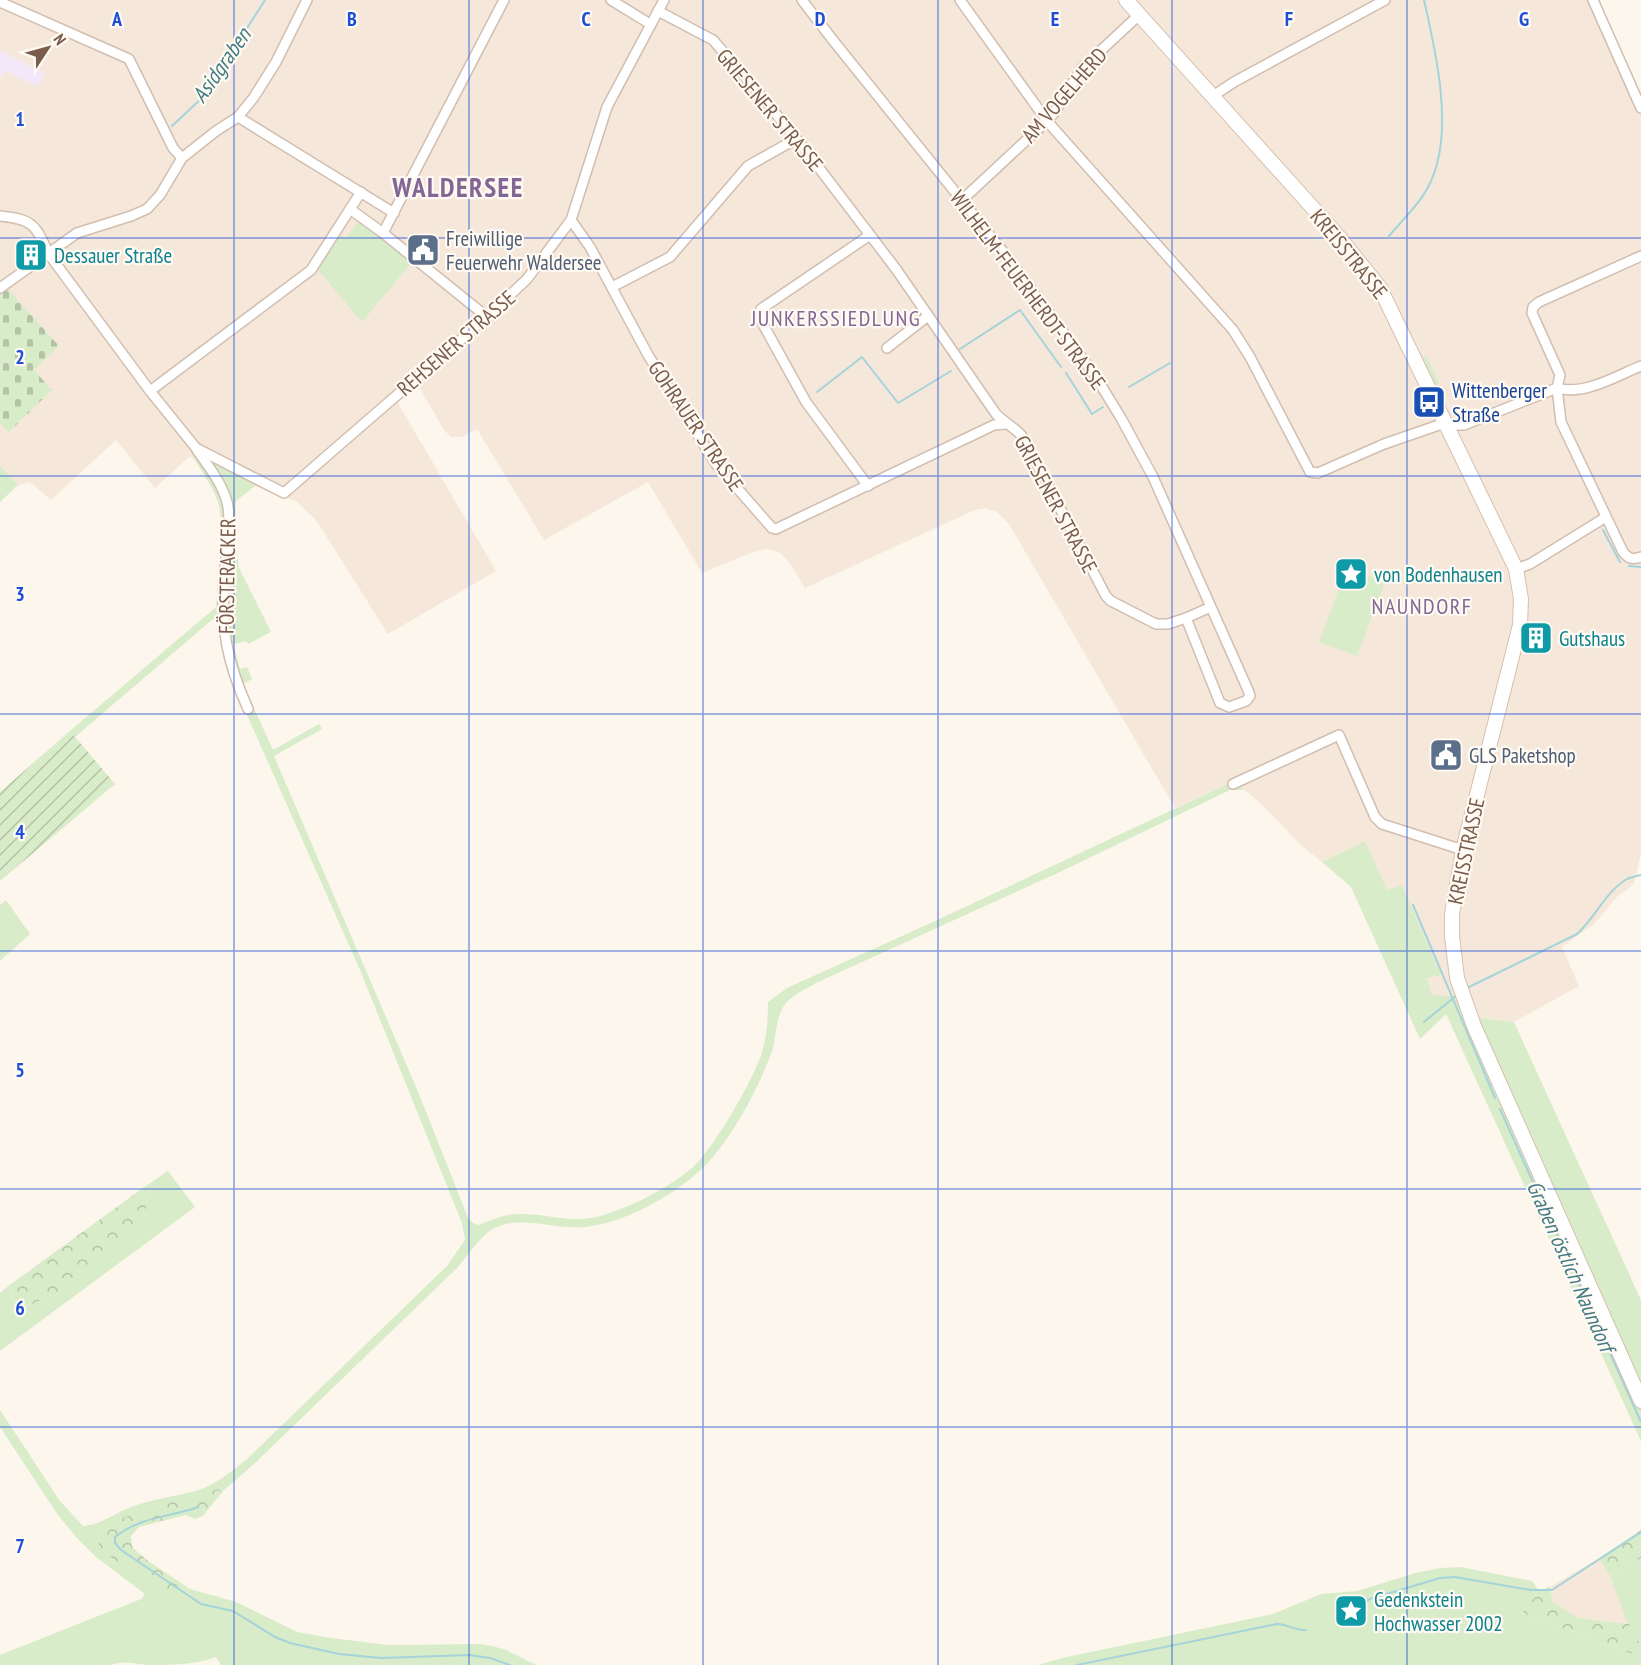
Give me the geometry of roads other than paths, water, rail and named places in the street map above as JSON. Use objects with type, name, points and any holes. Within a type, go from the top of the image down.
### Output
[{"type":"main road","name":"KREISSTRASSE","points":[[1126,0],[1339,237],[1380,288],[1516,569],[1521,599],[1520,626],[1455,888],[1452,936],[1458,978],[1485,1052],[1641,1401]]},
{"type":"street","points":[[0,288],[76,233],[147,209],[160,195],[182,158],[238,117],[254,97],[276,62],[307,0]]},
{"type":"street","points":[[383,233],[504,0]]},
{"type":"street","points":[[611,0],[650,24]]},
{"type":"street","name":"REHSENER STRASSE","points":[[196,448],[284,493],[487,317],[527,279],[571,220],[607,107],[664,0]]},
{"type":"street","name":"WILHELM-FEUERHERDT-STRASSE","points":[[802,0],[1044,304],[1107,395],[1153,477],[1248,690],[1250,696],[1246,701],[1229,707],[1224,707],[1220,703],[1186,618]]},
{"type":"street","points":[[960,0],[1047,120],[1233,330],[1250,357],[1311,472],[1318,473],[1384,444],[1439,425],[1464,425],[1557,388],[1567,391],[1580,389],[1641,366]]},
{"type":"street","points":[[1213,96],[1385,0]]},
{"type":"street","points":[[1593,0],[1641,108]]},
{"type":"street","points":[[0,2],[129,59],[173,148],[182,158]]},
{"type":"street","name":"GRIESENER STRASSE","points":[[658,11],[712,40],[796,139],[870,235],[996,414],[1005,424],[1014,427],[1022,436],[1106,596],[1111,601],[1155,624],[1168,624],[1186,618]]},
{"type":"street","name":"AM VOGELHERD","points":[[962,200],[1054,113],[1082,68],[1139,15]]},
{"type":"street","points":[[238,117],[394,213]]},
{"type":"street","points":[[612,287],[670,257],[748,166],[796,139]]},
{"type":"street","points":[[150,390],[311,270],[361,192]]},
{"type":"street","points":[[350,209],[487,317]]},
{"type":"street","points":[[0,216],[22,218],[39,232],[48,253],[196,448]]},
{"type":"street","name":"GOHRAUER STRASSE","points":[[571,220],[590,247],[648,355],[716,464],[772,528],[776,529],[994,425],[1005,424]]},
{"type":"street","points":[[868,486],[806,402],[760,315],[761,309],[870,235]]},
{"type":"street","points":[[1641,256],[1539,302],[1533,307],[1532,313],[1533,320],[1560,375],[1557,388],[1561,422],[1623,552],[1628,558],[1641,557]]},
{"type":"street","points":[[887,348],[928,316]]},
{"type":"street","name":"FÖRSTERACKER","points":[[196,448],[221,487],[227,504],[224,635],[235,678],[248,709]]},
{"type":"street","points":[[1516,569],[1530,564],[1606,517]]},
{"type":"street","points":[[1186,618],[1211,607]]},
{"type":"street","points":[[1233,784],[1339,735],[1375,817],[1382,824],[1463,850]]},
{"type":"waterway","name":"Asidgraben","points":[[172,126],[203,97],[265,0]]},
{"type":"waterway","points":[[1389,236],[1427,189],[1438,161],[1441,139],[1441,91],[1424,0]]},
{"type":"waterway","points":[[960,349],[1020,310],[1061,367]]},
{"type":"waterway","points":[[817,392],[862,357],[898,403],[951,371]]},
{"type":"waterway","points":[[1129,387],[1170,363]]},
{"type":"waterway","points":[[1066,373],[1092,414],[1103,407]]},
{"type":"waterway","points":[[1603,530],[1620,562]]},
{"type":"waterway","points":[[1629,566],[1641,567]]},
{"type":"waterway","points":[[1467,988],[1577,934],[1613,890],[1629,878],[1641,875]]},
{"type":"waterway","name":"Graben östlich Naundorf","points":[[1413,905],[1495,1098]]},
{"type":"waterway","points":[[1424,1022],[1457,995]]},
{"type":"waterway","name":"Graben östlich Naundorf","points":[[1500,1109],[1641,1422]]},
{"type":"waterway","points":[[198,1507],[135,1525],[115,1537],[115,1543],[121,1550],[201,1604],[233,1611],[275,1637],[290,1643],[339,1654],[381,1658],[470,1655],[490,1658],[510,1665]]},
{"type":"waterway","points":[[1351,1616],[1370,1599],[1440,1578],[1455,1577],[1531,1590],[1552,1590],[1641,1532]]},
{"type":"waterway","points":[[1077,1665],[1277,1624],[1306,1630]]},
{"type":"place","name":"Freiwillige Feuerwehr Waldersee","points":[[423,250]]},
{"type":"place","name":"Dessauer Straße","points":[[31,255]]},
{"type":"place","name":"Wittenberger Straße","points":[[1429,402]]},
{"type":"place","name":"von Bodenhausen","points":[[1351,574]]},
{"type":"place","name":"Gutshaus","points":[[1536,638]]},
{"type":"place","name":"GLS Paketshop","points":[[1446,755]]},
{"type":"place","name":"Gedenkstein Hochwasser 2002","points":[[1351,1611]]},
{"type":"district","name":"WALDERSEE","points":[[458,187]]},
{"type":"district","name":"JUNKERSSIEDLUNG","points":[[836,318]]},
{"type":"district","name":"NAUNDORF","points":[[1422,606]]}]
